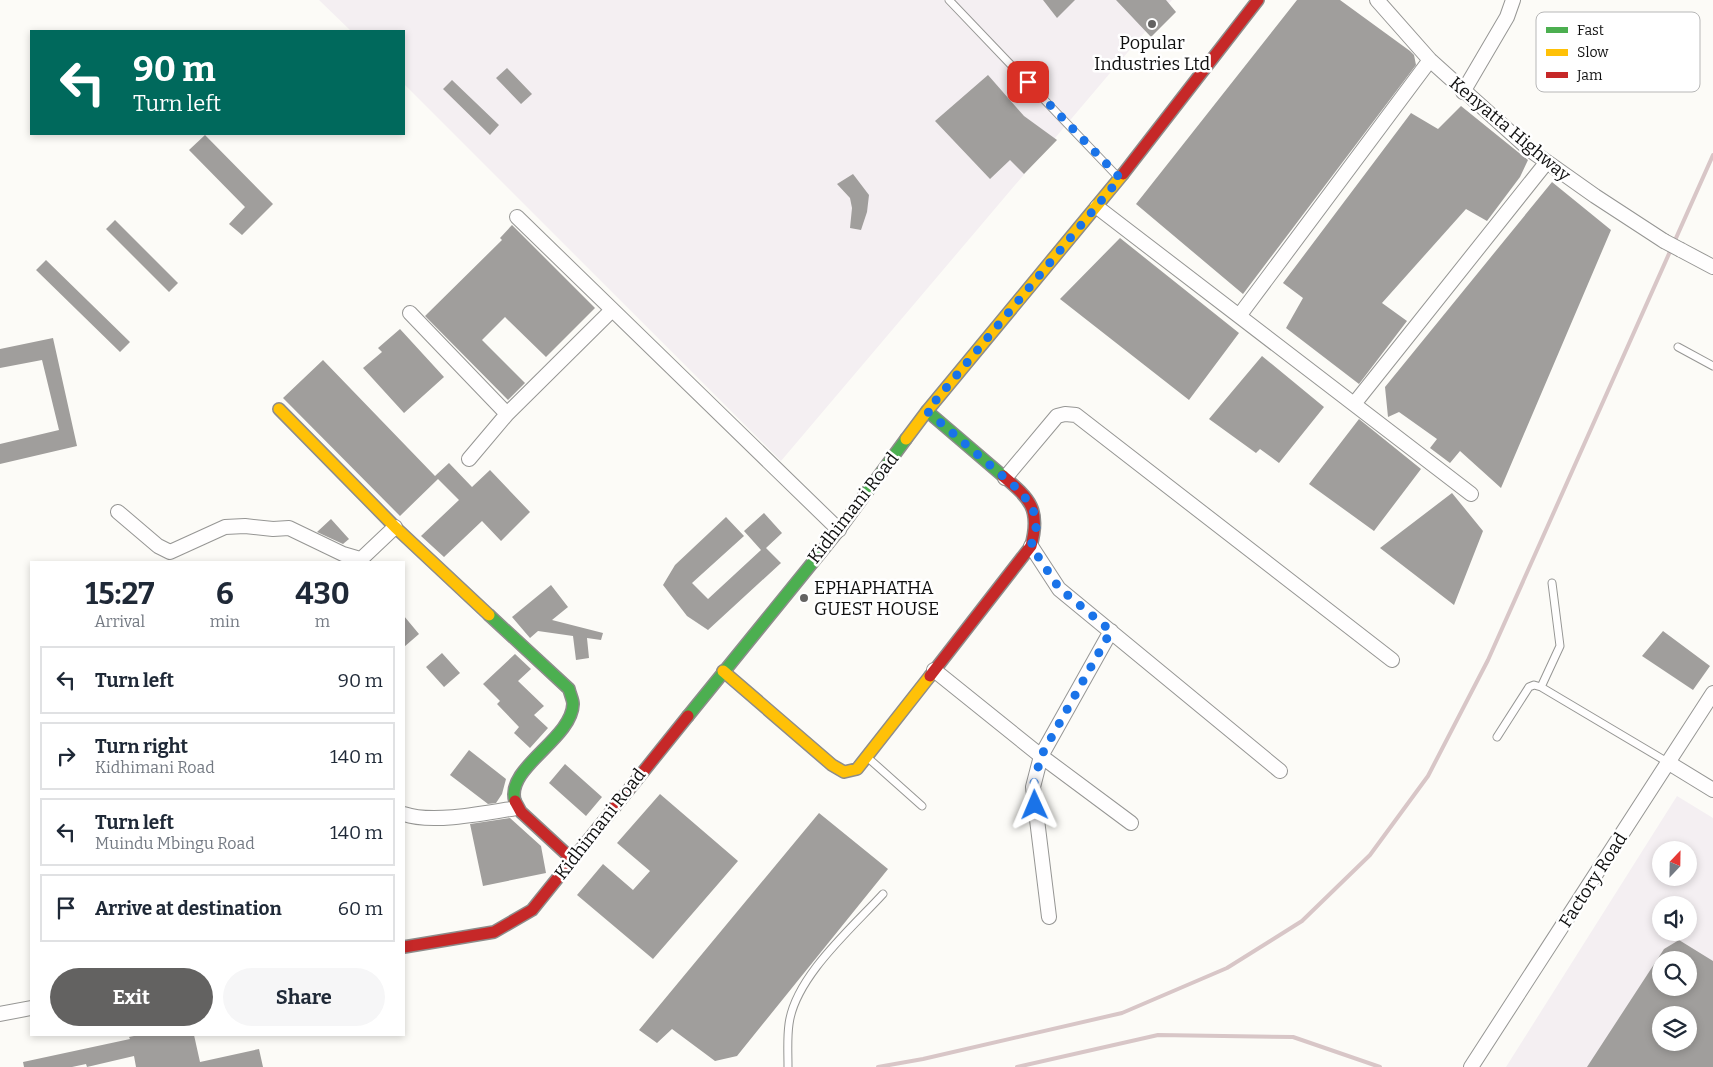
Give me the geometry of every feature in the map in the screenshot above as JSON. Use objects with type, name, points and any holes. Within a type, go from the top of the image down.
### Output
[{"type":"street","name":"Kidhimani Road","points":[[405,947],[494,932],[532,910],[573,860],[600,823],[839,530],[927,411],[1097,207],[1258,0]]},
{"type":"street","name":"Kenyatta Highway","points":[[1377,0],[1430,60],[1546,163],[1664,241],[1713,267]]},
{"type":"street","points":[[1464,92],[1507,17],[1513,0]]},
{"type":"street","points":[[1239,316],[1430,60]]},
{"type":"street","points":[[1354,404],[1546,163]]},
{"type":"street","points":[[1097,207],[1470,494]]},
{"type":"street","points":[[517,217],[611,311],[839,530]]},
{"type":"street","points":[[469,459],[507,414],[611,311]]},
{"type":"street","points":[[410,313],[507,414]]},
{"type":"street","points":[[279,409],[395,527],[569,688],[573,699],[569,715],[562,730],[518,780],[512,796],[516,808],[573,860]]},
{"type":"street","points":[[723,671],[832,764],[844,772],[857,769],[1031,546],[1036,528],[1033,508],[1020,491],[927,411]]},
{"type":"street","points":[[1004,478],[1057,416],[1065,414],[1076,415],[1392,660]]},
{"type":"street","points":[[118,512],[172,557],[225,527],[245,526],[273,529],[289,528],[359,561],[395,527]]},
{"type":"street","points":[[1031,546],[1059,588],[1280,771]]},
{"type":"street","points":[[1048,917],[1033,787],[1041,756],[1111,631]]},
{"type":"street","points":[[934,670],[1041,756],[1131,823]]},
{"type":"street","name":"Factory Road","points":[[1471,1067],[1713,693]]},
{"type":"street","points":[[1669,763],[1713,790]]},
{"type":"street","points":[[405,814],[428,817],[461,816],[516,808]]},
{"type":"street","points":[[0,1014],[30,1008]]},
{"type":"lane","points":[[949,0],[1120,178]]},
{"type":"lane","points":[[1678,347],[1713,366]]},
{"type":"lane","points":[[1541,686],[1560,646],[1552,583]]},
{"type":"lane","points":[[1497,737],[1529,688],[1534,685],[1541,686],[1669,763]]},
{"type":"lane","points":[[867,756],[922,806]]},
{"type":"lane","points":[[788,1067],[789,1024],[802,988],[818,965],[883,894]]},
{"type":"shaded area","points":[[319,0],[1172,0],[781,461],[405,85],[405,30],[350,30]]},
{"type":"shaded area","points":[[1677,796],[1713,818],[1713,1067],[1506,1067]]},
{"type":"building","name":"Popular Industries Ltd","points":[[1043,0],[1075,0],[1057,18]]},
{"type":"building","name":"Popular Industries Ltd","points":[[1116,0],[1166,0],[1176,12],[1151,37]]},
{"type":"building","points":[[1297,0],[1340,0],[1410,51],[1414,55],[1416,65],[1243,294],[1136,204]]},
{"type":"building","points":[[507,68],[532,94],[521,104],[496,78]]},
{"type":"building","points":[[988,75],[1024,116],[1057,140],[1024,174],[1010,160],[990,179],[935,121]]},
{"type":"building","points":[[452,80],[499,125],[490,135],[443,89]]},
{"type":"building","points":[[1461,106],[1528,160],[1520,177],[1487,221],[1466,209],[1382,303],[1407,321],[1359,384],[1286,328],[1303,298],[1283,283],[1411,113],[1438,129]]},
{"type":"building","points":[[205,135],[273,204],[242,235],[229,224],[245,207],[189,150]]},
{"type":"building","points":[[853,174],[869,195],[867,212],[861,230],[850,228],[852,208],[850,198],[837,184]]},
{"type":"building","points":[[1552,182],[1611,230],[1501,488],[1460,451],[1450,463],[1430,448],[1437,439],[1399,412],[1388,417],[1385,387]]},
{"type":"building","points":[[115,220],[178,283],[169,292],[106,229]]},
{"type":"building","points":[[512,225],[595,308],[546,357],[505,317],[482,340],[525,383],[508,400],[425,316],[502,240],[500,238]]},
{"type":"building","points":[[1120,238],[1239,333],[1189,400],[1060,299]]},
{"type":"building","points":[[46,260],[130,342],[120,352],[36,270]]},
{"type":"building","points":[[400,329],[444,377],[404,413],[363,368],[382,352],[378,348]]},
{"type":"building","points":[[53,338],[77,446],[0,464],[0,444],[59,430],[42,360],[0,368],[0,349]]},
{"type":"building","points":[[1262,356],[1324,407],[1279,463],[1260,449],[1256,453],[1209,419]]},
{"type":"building","points":[[323,360],[435,476],[449,463],[472,487],[490,470],[530,512],[501,541],[482,521],[444,557],[421,536],[459,500],[438,479],[400,516],[283,398]]},
{"type":"building","points":[[1359,419],[1421,469],[1374,531],[1309,484]]},
{"type":"building","points":[[1452,493],[1483,531],[1454,605],[1380,548]]},
{"type":"building","points":[[764,513],[782,533],[766,548],[781,563],[708,630],[687,616],[663,585],[675,565],[726,517],[744,536],[692,583],[708,599],[761,550],[744,531]]},
{"type":"building","points":[[331,519],[349,539],[343,544],[317,532]]},
{"type":"building","points":[[551,585],[568,607],[552,620],[603,633],[601,640],[587,638],[589,658],[576,660],[573,636],[538,631],[530,638],[512,617]]},
{"type":"building","points":[[405,617],[419,634],[405,646]]},
{"type":"building","points":[[1663,631],[1710,666],[1693,690],[1642,656]]},
{"type":"building","points":[[442,653],[460,673],[444,687],[426,667]]},
{"type":"building","points":[[515,654],[531,669],[518,681],[544,706],[534,715],[548,728],[530,748],[514,733],[519,727],[497,704],[500,701],[483,684]]},
{"type":"building","points":[[469,750],[506,779],[502,794],[496,803],[488,804],[450,775]]},
{"type":"building","points":[[565,764],[602,797],[586,816],[549,783]]},
{"type":"building","points":[[660,794],[738,861],[653,959],[577,895],[603,864],[633,890],[650,871],[617,843]]},
{"type":"building","points":[[819,813],[888,869],[737,1056],[715,1061],[672,1029],[657,1043],[639,1030]]},
{"type":"building","points":[[510,818],[541,846],[546,873],[483,886],[470,824]]},
{"type":"building","points":[[1677,941],[1681,941],[1697,951],[1663,951]]},
{"type":"building","points":[[1697,951],[1713,961],[1713,1067],[1587,1067],[1652,967],[1652,996],[1697,996]]},
{"type":"building","points":[[194,1036],[200,1062],[259,1049],[263,1067],[136,1067],[134,1056],[87,1067],[86,1064],[72,1067],[24,1067],[23,1062],[130,1039],[129,1037]]},
{"type":"railway","points":[[878,1067],[923,1059],[1122,1013],[1227,968],[1302,921],[1370,855],[1428,776],[1488,660],[1713,155]]},
{"type":"railway","points":[[1017,1067],[1158,1035],[1293,1037],[1380,1067]]},
{"type":"traffic: fast","points":[[927,411],[1003,476]]},
{"type":"traffic: fast","points":[[688,716],[839,530],[906,439]]},
{"type":"traffic: fast","points":[[489,615],[569,689],[573,702],[570,717],[562,729],[520,777],[515,789],[515,801]]},
{"type":"traffic: slow","points":[[906,439],[1123,174]]},
{"type":"traffic: slow","points":[[279,409],[395,527],[489,615]]},
{"type":"traffic: slow","points":[[723,671],[832,765],[844,772],[857,769],[930,676]]},
{"type":"traffic: jam","points":[[1123,174],[1258,0]]},
{"type":"traffic: jam","points":[[930,676],[1031,546],[1035,523],[1031,506],[1020,491],[1003,476]]},
{"type":"traffic: jam","points":[[405,947],[494,932],[532,910],[688,716]]},
{"type":"traffic: jam","points":[[515,801],[521,812],[573,860]]},
{"type":"place","name":"Popular Industries Ltd","points":[[1152,24]]},
{"type":"place","name":"EPHAPHATHA GUEST HOUSE","points":[[804,598]]},
{"type":"route","points":[[1028,82],[1120,178],[927,411],[1020,491],[1033,508],[1036,528],[1031,546],[1047,571],[1059,588],[1111,631],[1041,756],[1033,787],[1035,805]]}]
